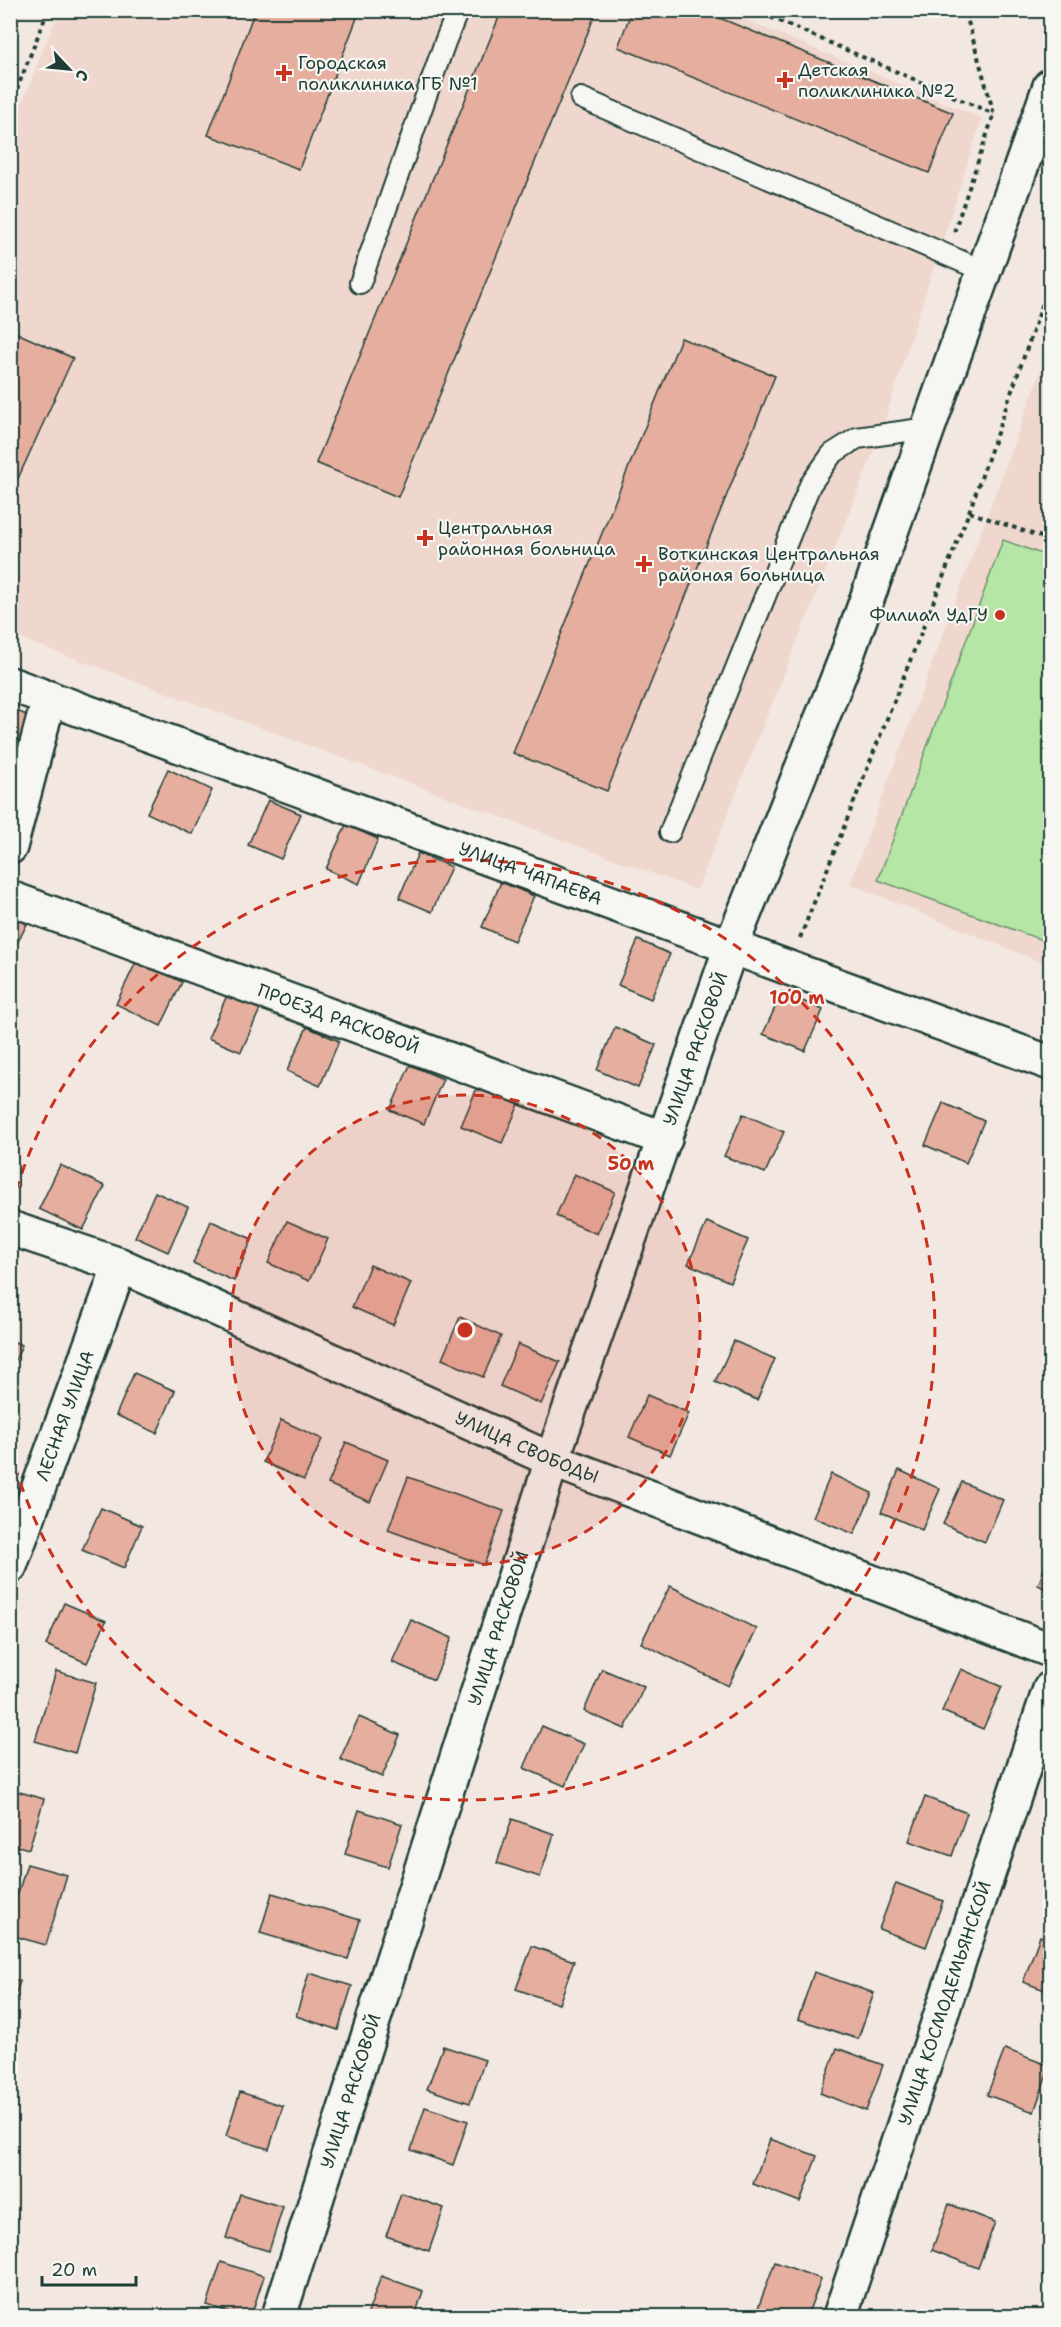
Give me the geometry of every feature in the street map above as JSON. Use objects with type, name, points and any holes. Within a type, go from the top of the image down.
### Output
[{"type":"street","name":"УЛИЦА РАСКОВОЙ","points":[[279,2316],[552,1460],[731,947],[847,655],[1050,86]]},
{"type":"street","name":"УЛИЦА ЧАПАЕВА","points":[[10,684],[1050,1063]]},
{"type":"street","points":[[10,847],[49,698]]},
{"type":"street","name":"ПРОЕЗД РАСКОВОЙ","points":[[10,898],[665,1139]]},
{"type":"street","name":"УЛИЦА СВОБОДЫ","points":[[10,1228],[120,1265],[552,1460],[1050,1650]]},
{"type":"street","name":"ЛЕСНАЯ УЛИЦА","points":[[10,1566],[120,1265]]},
{"type":"street","name":"УЛИЦА КОСМОДЕМЬЯНСКОЙ","points":[[840,2316],[1050,1689]]},
{"type":"lane","points":[[360,283],[444,42],[458,10]]},
{"type":"lane","points":[[581,98],[984,271]]},
{"type":"lane","points":[[670,832],[810,485],[831,454],[857,438],[928,428]]},
{"type":"path","points":[[10,107],[48,10]]},
{"type":"path","points":[[754,10],[994,114]]},
{"type":"path","points":[[946,255],[994,114],[963,10]]},
{"type":"path","points":[[789,968],[969,512],[1050,283]]},
{"type":"path","points":[[969,512],[1050,540]]},
{"type":"shaded area","name":"Центральная районная больница","points":[[59,10],[724,11],[982,118],[878,441],[697,890],[11,635],[10,134]]},
{"type":"shaded area","name":"Филиал УдГУ","points":[[1050,346],[1050,966],[850,884]]},
{"type":"green space","name":"Филиал УдГУ","points":[[1003,540],[1050,557],[1050,943],[878,880]]},
{"type":"building","name":"Городская поликлиника ГБ №1","points":[[255,10],[360,10],[299,169],[208,135]]},
{"type":"building","points":[[502,10],[597,10],[398,497],[316,463]]},
{"type":"building","name":"Детская поликлиника №2","points":[[632,10],[700,10],[953,113],[929,173],[618,47]]},
{"type":"building","points":[[10,330],[73,358],[10,496]]},
{"type":"building","name":"Воткинская Центральная районая больница","points":[[681,338],[775,376],[607,791],[513,753]]},
{"type":"building","points":[[10,708],[31,717],[10,760]]},
{"type":"building","points":[[168,769],[212,790],[192,834],[147,813]]},
{"type":"building","points":[[268,800],[301,814],[281,859],[248,845]]},
{"type":"building","points":[[346,825],[378,839],[359,884],[326,869]]},
{"type":"building","points":[[418,853],[451,867],[432,912],[399,898]]},
{"type":"building","points":[[501,882],[534,896],[514,941],[482,927]]},
{"type":"building","points":[[10,916],[27,924],[10,957]]},
{"type":"building","points":[[638,940],[670,954],[651,999],[618,985]]},
{"type":"building","points":[[137,960],[182,982],[161,1026],[116,1004]]},
{"type":"building","points":[[782,992],[823,1010],[805,1051],[763,1034]]},
{"type":"building","points":[[228,993],[261,1007],[241,1052],[208,1038]]},
{"type":"building","points":[[307,1027],[339,1041],[320,1086],[287,1071]]},
{"type":"building","points":[[615,1027],[656,1045],[638,1088],[597,1070]]},
{"type":"building","points":[[410,1065],[443,1079],[424,1124],[390,1110]]},
{"type":"building","points":[[479,1083],[520,1102],[502,1143],[461,1126]]},
{"type":"building","points":[[943,1103],[984,1121],[966,1163],[925,1145]]},
{"type":"building","points":[[743,1114],[784,1132],[765,1173],[724,1156]]},
{"type":"building","points":[[60,1165],[105,1186],[83,1230],[39,1209]]},
{"type":"building","points":[[574,1174],[615,1192],[597,1234],[556,1216]]},
{"type":"building","points":[[155,1192],[188,1207],[168,1252],[135,1237]]},
{"type":"building","points":[[211,1221],[252,1239],[234,1281],[193,1263]]},
{"type":"building","points":[[287,1221],[328,1239],[309,1281],[268,1263]]},
{"type":"building","points":[[707,1222],[748,1240],[730,1282],[688,1264]]},
{"type":"building","points":[[370,1265],[411,1283],[393,1325],[352,1307]]},
{"type":"building","points":[[460,1317],[501,1336],[483,1377],[442,1359]]},
{"type":"building","points":[[10,1340],[22,1345],[10,1373]]},
{"type":"building","points":[[734,1341],[775,1359],[757,1400],[715,1382]]},
{"type":"building","points":[[518,1344],[560,1362],[541,1404],[500,1386]]},
{"type":"building","points":[[134,1373],[175,1391],[157,1433],[116,1415]]},
{"type":"building","points":[[647,1395],[689,1413],[670,1455],[629,1437]]},
{"type":"building","points":[[281,1420],[322,1439],[304,1480],[263,1462]]},
{"type":"building","points":[[346,1442],[388,1460],[370,1502],[328,1484]]},
{"type":"building","points":[[899,1470],[940,1489],[922,1530],[881,1512]]},
{"type":"building","points":[[831,1474],[872,1493],[854,1534],[813,1517]]},
{"type":"building","points":[[408,1477],[504,1511],[484,1565],[388,1530]]},
{"type":"building","points":[[962,1482],[1003,1500],[985,1542],[943,1524]]},
{"type":"building","points":[[101,1508],[142,1526],[124,1568],[82,1550]]},
{"type":"building","points":[[1050,1555],[1050,1591],[1038,1585]]},
{"type":"building","points":[[670,1586],[757,1629],[728,1686],[641,1643]]},
{"type":"building","points":[[64,1603],[106,1621],[87,1663],[46,1645]]},
{"type":"building","points":[[411,1620],[452,1638],[434,1680],[392,1662]]},
{"type":"building","points":[[602,1669],[644,1687],[625,1729],[584,1711]]},
{"type":"building","points":[[961,1669],[1002,1687],[983,1729],[942,1711]]},
{"type":"building","points":[[56,1671],[96,1683],[75,1753],[35,1741]]},
{"type":"building","points":[[359,1717],[400,1735],[382,1777],[340,1759]]},
{"type":"building","points":[[542,1726],[584,1744],[565,1786],[524,1768]]},
{"type":"building","points":[[13,1790],[44,1799],[29,1849],[10,1844],[10,1798]]},
{"type":"building","points":[[925,1797],[967,1813],[952,1856],[909,1841]]},
{"type":"building","points":[[359,1810],[402,1824],[388,1867],[345,1854]]},
{"type":"building","points":[[512,1819],[554,1834],[540,1877],[497,1863]]},
{"type":"building","points":[[27,1864],[67,1875],[46,1945],[10,1935],[10,1919]]},
{"type":"building","points":[[896,1883],[943,1901],[926,1947],[879,1929]]},
{"type":"building","points":[[272,1893],[360,1920],[348,1959],[260,1933]]},
{"type":"building","points":[[1040,1936],[1050,1940],[1050,1992],[1023,1982]]},
{"type":"building","points":[[532,1946],[574,1961],[559,2004],[516,1989]]},
{"type":"building","points":[[814,1972],[874,1993],[858,2039],[798,2019]]},
{"type":"building","points":[[309,1973],[352,1986],[338,2030],[296,2016]]},
{"type":"building","points":[[10,1978],[20,1981],[10,2012]]},
{"type":"building","points":[[443,2046],[485,2060],[470,2103],[427,2089]]},
{"type":"building","points":[[837,2048],[883,2065],[866,2111],[820,2093]]},
{"type":"building","points":[[1005,2049],[1050,2066],[1034,2112],[987,2095]]},
{"type":"building","points":[[240,2092],[283,2106],[269,2149],[226,2136]]},
{"type":"building","points":[[425,2107],[468,2121],[453,2165],[411,2150]]},
{"type":"building","points":[[770,2139],[817,2156],[800,2202],[753,2184]]},
{"type":"building","points":[[401,2193],[444,2208],[429,2251],[386,2236]]},
{"type":"building","points":[[240,2194],[283,2207],[269,2251],[226,2238]]},
{"type":"building","points":[[949,2204],[995,2222],[978,2268],[932,2250]]},
{"type":"building","points":[[221,2262],[264,2276],[251,2316],[241,2316],[207,2305]]},
{"type":"building","points":[[775,2262],[821,2279],[807,2316],[781,2316],[758,2308]]},
{"type":"building","points":[[381,2276],[423,2291],[415,2316],[367,2316]]},
{"type":"place","name":"Городская поликлиника ГБ №1","points":[[284,73]]},
{"type":"place","name":"Детская поликлиника №2","points":[[785,80]]},
{"type":"place","name":"Центральная районная больница","points":[[425,538]]},
{"type":"place","name":"Воткинская Центральная районая больница","points":[[644,564]]},
{"type":"place","name":"Филиал УдГУ","points":[[1000,615]]}]
